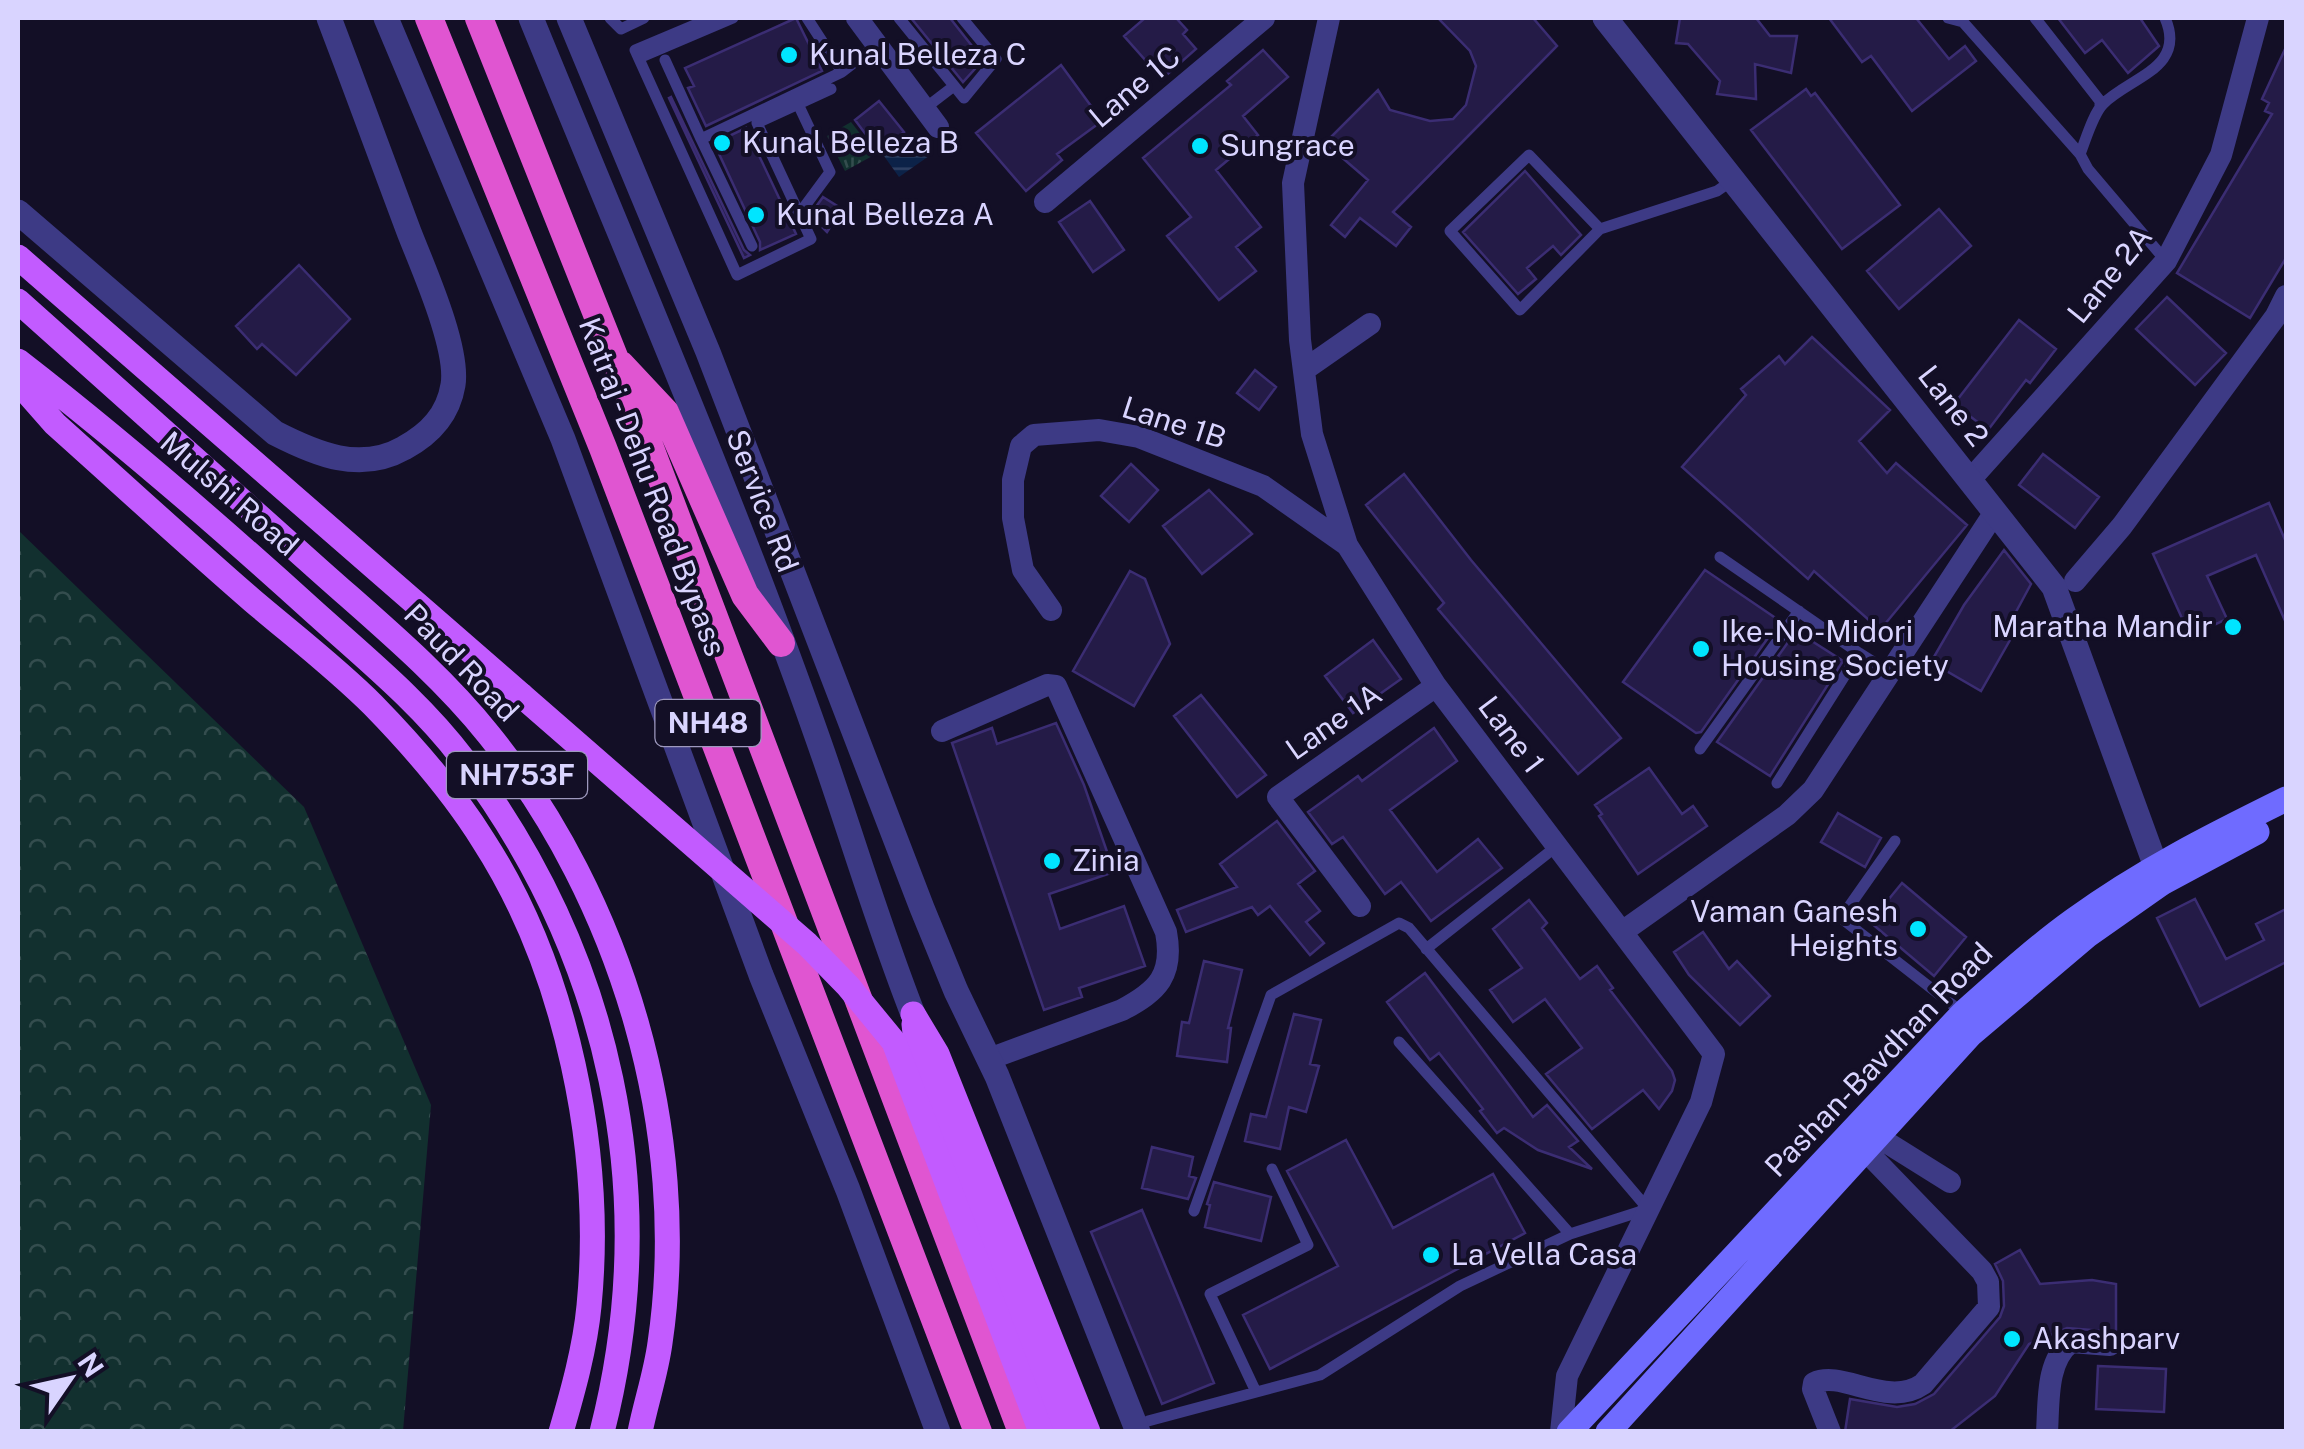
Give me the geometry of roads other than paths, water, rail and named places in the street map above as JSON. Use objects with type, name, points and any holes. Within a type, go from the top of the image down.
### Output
[{"type":"highway","name":"Katraj - Dehu Road Bypass","points":[[429,18],[604,448],[978,1432]]},
{"type":"highway","name":"Katraj - Dehu Road Bypass","points":[[479,18],[879,1048],[1022,1432]]},
{"type":"highway","points":[[613,357],[666,412],[745,596],[782,643]]},
{"type":"main road","points":[[18,257],[807,944],[848,986],[894,1042],[1041,1432]]},
{"type":"main road","name":"Paud Road","points":[[18,300],[420,661],[489,735],[572,864],[614,954],[642,1038],[661,1136],[665,1284],[660,1344],[640,1432]]},
{"type":"main road","name":"Mulshi Road","points":[[18,361],[202,510],[392,683],[460,756],[516,836],[544,885],[579,963],[604,1047],[621,1141],[628,1224],[625,1310],[602,1432]]},
{"type":"main road","name":"NH753F","points":[[18,382],[82,449],[372,704],[438,778],[484,841],[515,900],[556,1006],[570,1054],[586,1140],[593,1221],[589,1308],[561,1432]]},
{"type":"main road","name":"Pashan-Bavdhan Road","points":[[1570,1432],[1963,1014],[2052,936],[2286,799]]},
{"type":"main road","name":"Pashan-Bavdhan Road","points":[[1608,1432],[1970,1036],[2159,875],[2286,818]]},
{"type":"main road","points":[[913,1014],[918,1060],[1063,1432]]},
{"type":"main road","points":[[913,1014],[937,1054],[1088,1432]]},
{"type":"street","points":[[18,212],[275,433],[307,450],[344,460],[389,457],[423,438],[437,424],[446,405],[453,387],[454,366],[430,288],[329,18]]},
{"type":"street","points":[[386,18],[563,440],[754,957],[848,1190],[938,1432]]},
{"type":"street","name":"Service Rd","points":[[531,18],[722,484],[819,742],[884,940],[913,1014]]},
{"type":"street","points":[[569,18],[708,352],[922,908],[1143,1426]]},
{"type":"street","points":[[858,18],[931,118]]},
{"type":"street","name":"Lane 1C","points":[[1045,202],[1264,18]]},
{"type":"street","name":"Lane 1","points":[[1328,18],[1293,183],[1304,370],[1312,434],[1347,545],[1436,686],[1714,1054],[1700,1102],[1567,1376],[1561,1432]]},
{"type":"street","name":"Lane 2","points":[[1606,18],[2054,587],[2159,875]]},
{"type":"street","name":"Lane 2A","points":[[1970,480],[2166,262],[2221,155],[2254,20]]},
{"type":"street","points":[[2076,582],[2283,311]]},
{"type":"street","points":[[1304,370],[1370,324]]},
{"type":"street","name":"Lane 1B","points":[[1050,610],[1024,570],[1012,518],[1013,480],[1021,446],[1034,434],[1098,430],[1140,436],[1262,486],[1347,545]]},
{"type":"street","points":[[1622,932],[1800,803],[1812,790],[1995,512]]},
{"type":"street","points":[[942,732],[1047,685],[1056,686],[1166,932],[1169,948],[1168,966],[1158,985],[1142,999],[1044,1041],[989,1059]]},
{"type":"street","name":"Lane 1A","points":[[1360,906],[1278,798],[1436,686]]},
{"type":"street","points":[[1872,1144],[1950,1182]]},
{"type":"street","points":[[1830,1432],[1814,1383],[1828,1380],[1884,1392],[1912,1391],[1989,1307],[1988,1282],[1982,1271],[1872,1144]]},
{"type":"street","points":[[2047,1432],[2058,1351],[2071,1342],[2110,1345]]},
{"type":"lane","points":[[610,18],[620,29],[644,18]]},
{"type":"lane","points":[[711,18],[635,50],[737,274],[811,240],[758,123],[830,88]]},
{"type":"lane","points":[[639,58],[733,18]]},
{"type":"lane","points":[[807,18],[842,72]]},
{"type":"lane","points":[[899,18],[964,98],[996,58],[962,18]]},
{"type":"lane","points":[[1948,18],[1963,22],[2080,154],[2088,169],[2166,262]]},
{"type":"lane","points":[[2036,18],[2100,102],[2080,154]]},
{"type":"lane","points":[[2100,107],[2161,64],[2170,42],[2165,18]]},
{"type":"lane","points":[[702,138],[842,72],[877,44]]},
{"type":"lane","points":[[664,60],[752,246]]},
{"type":"lane","points":[[931,118],[954,86]]},
{"type":"lane","points":[[798,104],[830,172],[799,214]]},
{"type":"lane","points":[[1600,229],[1529,155],[1450,231],[1520,310],[1600,229],[1717,191],[1733,180]]},
{"type":"lane","points":[[1720,557],[1889,672]]},
{"type":"lane","points":[[1700,749],[1799,612]]},
{"type":"lane","points":[[1777,783],[1860,652]]},
{"type":"lane","points":[[1895,841],[1841,918],[1963,1014]]},
{"type":"lane","points":[[1426,949],[1557,846]]},
{"type":"lane","points":[[1143,1426],[1320,1374],[1460,1286],[1570,1234],[1648,1209],[1426,949],[1404,925],[1392,925],[1271,995],[1194,1210]]},
{"type":"lane","points":[[1400,1042],[1570,1234]]},
{"type":"lane","points":[[1256,1392],[1210,1294],[1308,1245],[1272,1169]]},
{"type":"water","points":[[913,134],[929,156],[899,177],[884,156]]},
{"type":"place","name":"Kunal Belleza C","points":[[789,55]]},
{"type":"place","name":"Kunal Belleza B","points":[[722,143]]},
{"type":"place","name":"Sungrace","points":[[1200,146]]},
{"type":"place","name":"Kunal Belleza A","points":[[756,215]]},
{"type":"place","name":"Maratha Mandir","points":[[2233,627]]},
{"type":"place","name":"Ike-No-Midori Housing Society","points":[[1701,649]]},
{"type":"place","name":"Zinia","points":[[1052,861]]},
{"type":"place","name":"Vaman Ganesh Heights","points":[[1918,929]]},
{"type":"place","name":"La Vella Casa","points":[[1431,1255]]},
{"type":"place","name":"Akashparv","points":[[2012,1339]]}]
